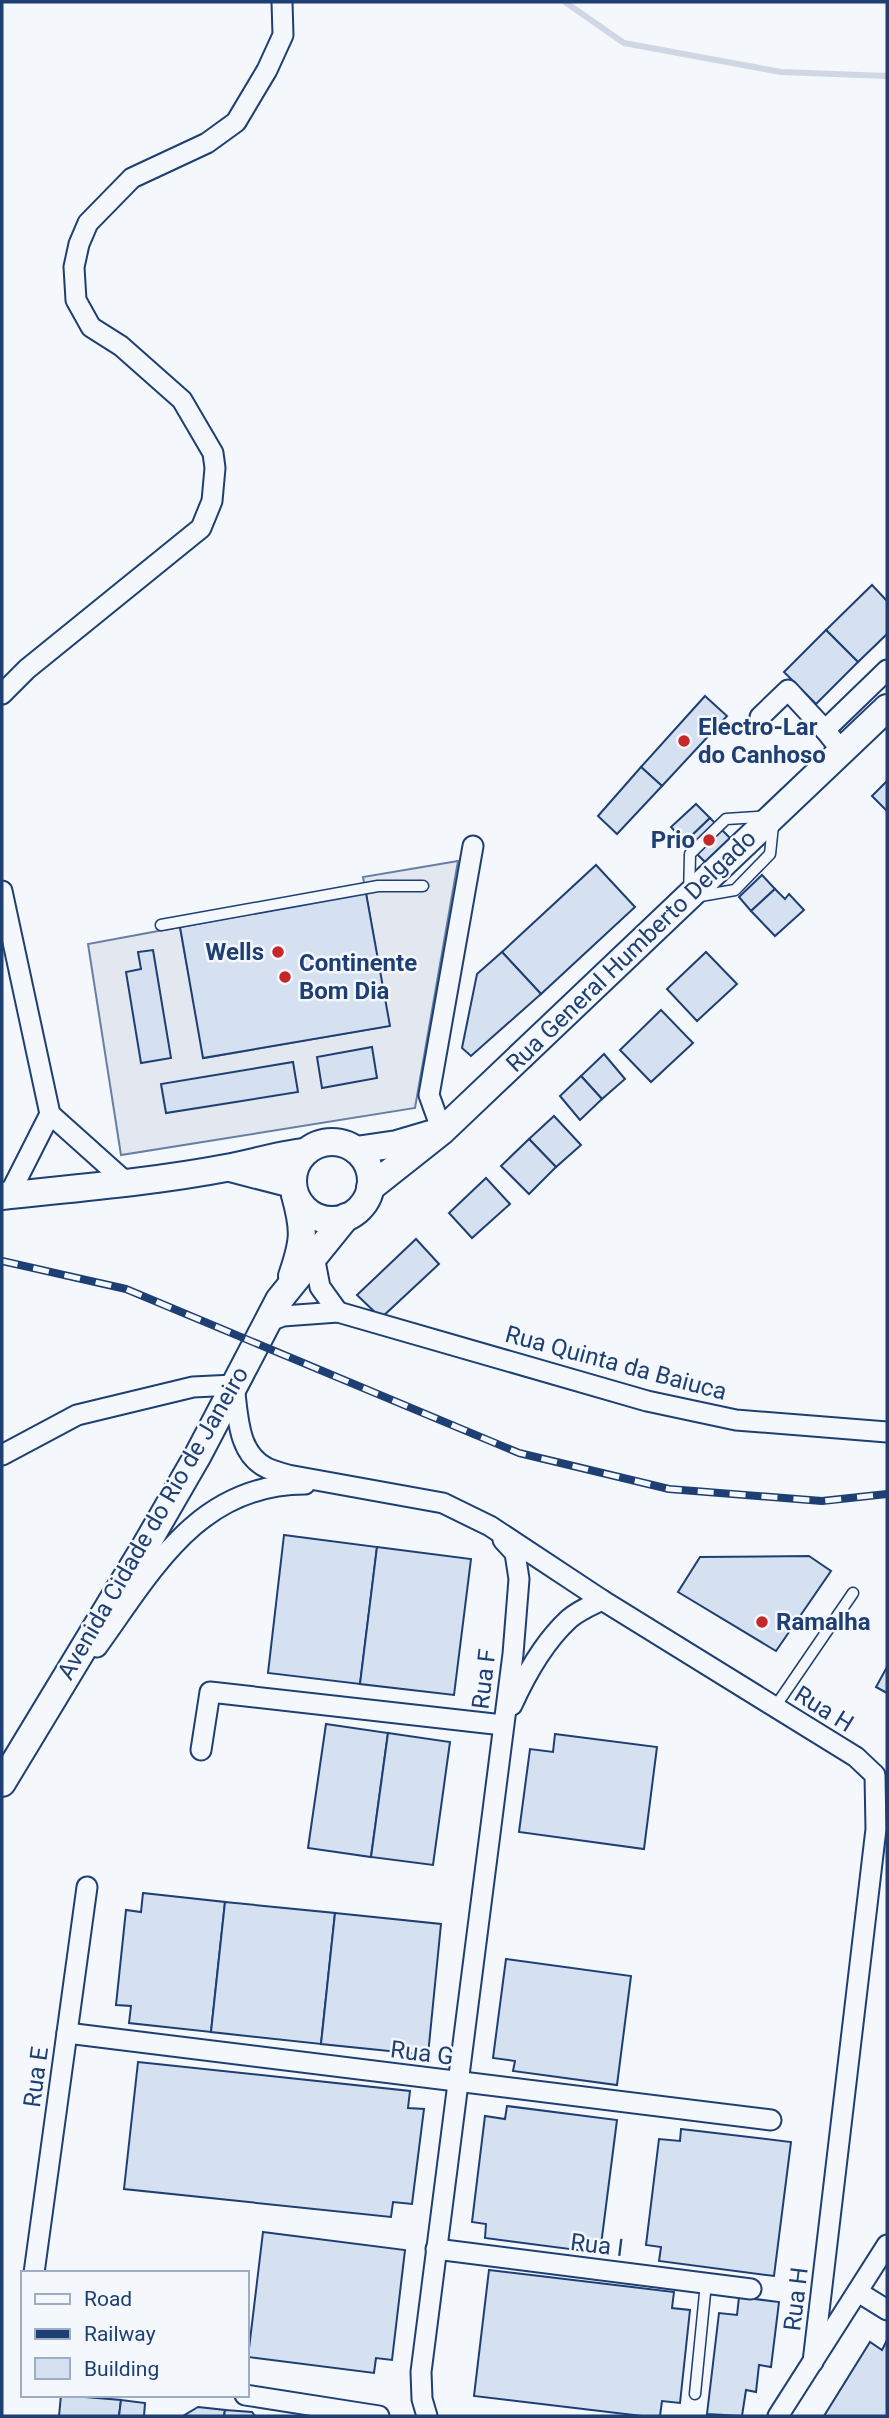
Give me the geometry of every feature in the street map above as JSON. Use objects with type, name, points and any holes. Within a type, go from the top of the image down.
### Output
[{"type":"main road","name":"Rua General Humberto Delgado","points":[[370,1188],[442,1130],[887,708]]},
{"type":"main road","points":[[288,1287],[302,1246],[301,1219],[293,1172],[305,1152],[314,1146],[336,1142],[356,1150],[397,1144],[442,1130]]},
{"type":"main road","points":[[228,1167],[294,1189],[301,1206],[310,1214],[334,1220],[357,1211],[370,1188],[369,1168],[356,1150]]},
{"type":"main road","points":[[5,1195],[127,1183],[305,1152]]},
{"type":"main road","points":[[288,1287],[346,1217]]},
{"type":"main road","name":"Avenida Cidade do Rio de Janeiro","points":[[7,1773],[146,1545],[288,1287]]},
{"type":"street","points":[[2,694],[27,669],[201,528],[212,501],[215,468],[213,453],[182,400],[121,346],[91,327],[76,300],[74,267],[79,244],[88,223],[132,178],[207,143],[236,122],[267,70],[282,35],[282,2]]},
{"type":"street","points":[[825,730],[887,670]]},
{"type":"street","points":[[760,717],[788,690],[842,751]]},
{"type":"street","points":[[442,1130],[429,1095],[473,846]]},
{"type":"street","points":[[2,891],[50,1114],[127,1183]]},
{"type":"street","points":[[5,1195],[50,1114]]},
{"type":"street","points":[[314,1256],[320,1287],[338,1312]]},
{"type":"street","name":"Rua Quinta da Baiuca","points":[[267,1322],[283,1316],[338,1312],[647,1401],[736,1420],[887,1432]]},
{"type":"street","points":[[2,1455],[77,1415],[193,1387],[234,1385]]},
{"type":"street","name":"Rua H","points":[[234,1385],[242,1438],[251,1457],[266,1468],[334,1484],[443,1503],[490,1526],[881,1775],[813,2362]]},
{"type":"street","name":"Rua H","points":[[7,1773],[165,1553],[190,1528],[212,1509],[249,1492],[289,1484],[334,1484]]},
{"type":"street","name":"Rua F","points":[[490,1526],[515,1553],[519,1580],[513,1654],[503,1725]]},
{"type":"street","name":"Rua F","points":[[503,1725],[523,1681],[548,1643],[571,1617],[603,1600]]},
{"type":"street","points":[[201,1750],[210,1692],[503,1725],[421,2372],[422,2399],[427,2416]]},
{"type":"street","name":"Rua E","points":[[34,2271],[87,1887]]},
{"type":"street","name":"Rua G","points":[[67,2033],[771,2120]]},
{"type":"street","points":[[778,2416],[887,2245]]},
{"type":"street","name":"Rua I","points":[[436,2249],[751,2289]]},
{"type":"street","points":[[858,2292],[887,2310]]},
{"type":"street","points":[[248,2395],[379,2416]]},
{"type":"lane","points":[[161,925],[378,886],[424,886]]},
{"type":"lane","points":[[775,1707],[853,1593]]},
{"type":"lane","points":[[695,2394],[706,2283]]},
{"type":"shaded area","points":[[458,861],[415,1108],[121,1155],[88,944],[180,927],[204,1058],[389,1026],[363,877]]},
{"type":"building","points":[[872,585],[887,601],[887,634],[858,662],[826,630]]},
{"type":"building","points":[[826,630],[858,662],[816,704],[784,672]]},
{"type":"building","name":"Electro-Lar do Canhoso","points":[[705,696],[727,716],[662,786],[641,767]]},
{"type":"building","points":[[641,767],[662,786],[617,834],[598,816]]},
{"type":"building","points":[[887,781],[887,811],[872,796]]},
{"type":"building","points":[[696,804],[710,818],[685,842],[671,827]]},
{"type":"building","points":[[710,818],[730,838],[705,862],[685,842]]},
{"type":"building","points":[[596,865],[635,907],[541,994],[502,952]]},
{"type":"building","points":[[762,875],[775,889],[751,911],[739,897]]},
{"type":"building","points":[[775,889],[785,899],[789,894],[804,910],[775,936],[751,911]]},
{"type":"building","name":"Continente Bom Dia","points":[[366,893],[390,1026],[203,1058],[180,927]]},
{"type":"building","points":[[153,950],[171,1058],[141,1063],[126,972],[141,969],[138,952]]},
{"type":"building","points":[[502,952],[541,994],[471,1056],[462,1048],[477,974]]},
{"type":"building","points":[[706,952],[737,984],[697,1021],[667,989]]},
{"type":"building","points":[[661,1010],[693,1043],[651,1082],[620,1050]]},
{"type":"building","points":[[372,1047],[377,1078],[322,1088],[317,1057]]},
{"type":"building","points":[[604,1054],[625,1079],[602,1099],[581,1076]]},
{"type":"building","points":[[293,1062],[298,1092],[166,1113],[161,1084]]},
{"type":"building","points":[[581,1076],[602,1099],[580,1120],[560,1096]]},
{"type":"building","points":[[554,1116],[581,1145],[556,1167],[529,1139]]},
{"type":"building","points":[[529,1139],[556,1167],[529,1194],[501,1166]]},
{"type":"building","points":[[486,1178],[510,1204],[472,1238],[449,1213]]},
{"type":"building","points":[[416,1239],[439,1264],[381,1318],[357,1295]]},
{"type":"building","points":[[284,1535],[377,1547],[360,1684],[268,1673]]},
{"type":"building","points":[[377,1547],[471,1559],[454,1695],[360,1684]]},
{"type":"building","name":"Ramalha","points":[[809,1556],[831,1571],[776,1651],[678,1592],[700,1557]]},
{"type":"building","points":[[887,1667],[887,1693],[876,1687]]},
{"type":"building","points":[[326,1724],[388,1733],[371,1857],[308,1848]]},
{"type":"building","points":[[388,1733],[450,1742],[433,1865],[371,1857]]},
{"type":"building","points":[[555,1734],[657,1747],[644,1849],[519,1832],[530,1749],[553,1752]]},
{"type":"building","points":[[143,1893],[225,1902],[211,2032],[129,2023],[131,2006],[116,2005],[126,1910],[141,1912]]},
{"type":"building","points":[[225,1902],[335,1913],[321,2044],[211,2032]]},
{"type":"building","points":[[335,1913],[441,1924],[428,2055],[321,2044]]},
{"type":"building","points":[[506,1959],[631,1976],[617,2085],[513,2071],[515,2061],[493,2058]]},
{"type":"building","points":[[138,2062],[410,2091],[408,2108],[424,2109],[412,2204],[393,2202],[391,2217],[124,2189]]},
{"type":"building","points":[[507,2106],[617,2120],[600,2253],[485,2238],[486,2224],[472,2222],[485,2116],[505,2119]]},
{"type":"building","points":[[681,2129],[791,2142],[774,2276],[659,2261],[661,2247],[646,2245],[659,2139],[680,2141]]},
{"type":"building","points":[[263,2232],[405,2250],[392,2360],[376,2358],[374,2373],[248,2357]]},
{"type":"building","points":[[489,2270],[674,2292],[672,2308],[690,2310],[680,2403],[662,2401],[660,2416],[642,2416],[474,2396]]},
{"type":"building","points":[[739,2297],[779,2302],[771,2367],[759,2365],[756,2392],[746,2390],[742,2416],[707,2414],[719,2313],[737,2315]]},
{"type":"building","points":[[887,2340],[887,2416],[824,2416],[870,2342],[882,2350]]},
{"type":"building","points":[[61,2397],[121,2400],[119,2416],[59,2416]]},
{"type":"building","points":[[121,2400],[145,2403],[144,2416],[119,2416]]},
{"type":"building","points":[[198,2407],[225,2410],[224,2416],[183,2416]]},
{"type":"building","points":[[225,2410],[252,2412],[255,2416],[224,2416]]},
{"type":"waterway","points":[[565,2],[624,43],[781,72],[887,76]]},
{"type":"railway","points":[[2,1261],[126,1289],[519,1453],[669,1489],[822,1501],[887,1494]]},
{"type":"place","name":"Electro-Lar do Canhoso","points":[[684,741]]},
{"type":"place","name":"Prio","points":[[709,840]]},
{"type":"place","name":"Wells","points":[[278,952]]},
{"type":"place","name":"Continente Bom Dia","points":[[285,977]]},
{"type":"place","name":"Ramalha","points":[[762,1622]]}]
